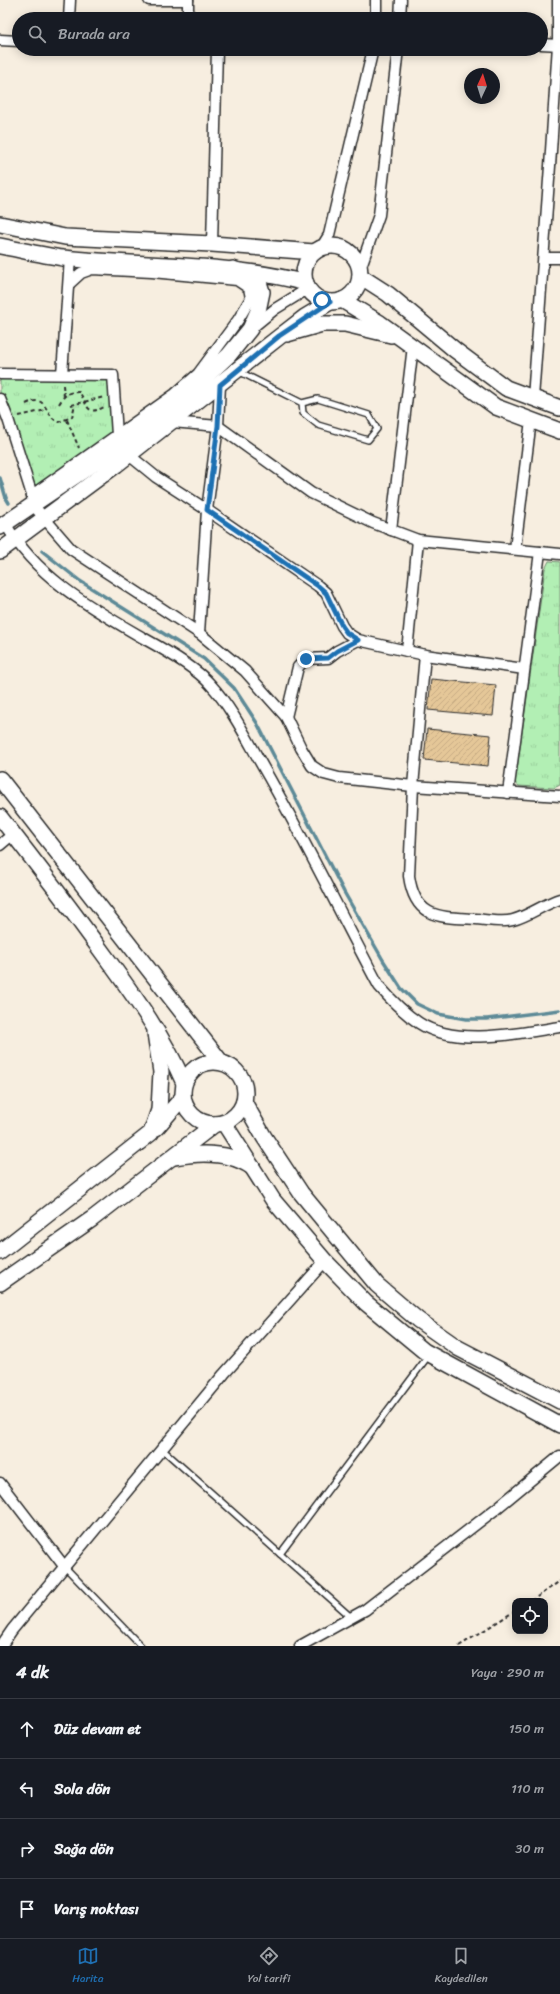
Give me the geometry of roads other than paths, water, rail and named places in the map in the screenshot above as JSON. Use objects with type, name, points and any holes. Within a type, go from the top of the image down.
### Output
[{"type":"main road","points":[[0,224],[65,236],[318,250],[338,247],[347,251],[357,262],[360,273],[356,289],[351,294],[336,301],[279,336],[220,385],[172,422],[0,551]]},
{"type":"main road","points":[[0,246],[70,258],[233,269],[274,275],[307,286],[317,298],[336,301],[399,337],[496,406],[560,431]]},
{"type":"main road","points":[[307,286],[305,266],[318,250]]},
{"type":"main road","points":[[2,522],[33,500],[124,443],[173,407],[229,356],[250,329],[258,311],[262,292],[258,279],[233,269]]},
{"type":"main road","points":[[360,273],[388,294],[455,350],[506,388],[560,408]]},
{"type":"main road","points":[[279,336],[322,324],[345,324],[399,337]]},
{"type":"main road","points":[[0,779],[221,1062]]},
{"type":"main road","points":[[0,817],[69,906],[138,1001],[172,1056],[184,1090],[188,1109],[197,1119],[219,1124],[253,1168],[273,1200],[325,1261],[366,1303],[430,1354],[560,1425]]},
{"type":"main road","points":[[151,1134],[159,1110],[161,1072],[154,1026]]},
{"type":"main road","points":[[0,1252],[151,1134],[184,1090],[195,1068],[212,1062],[221,1062],[231,1066],[238,1073],[244,1082],[246,1092],[244,1102],[236,1114],[219,1124],[92,1219],[0,1283]]},
{"type":"main road","points":[[244,1102],[264,1137],[301,1193],[377,1285],[418,1320],[458,1348],[560,1401]]},
{"type":"main road","points":[[172,1158],[194,1153],[232,1157],[253,1168]]},
{"type":"street","points":[[69,12],[70,0]]},
{"type":"street","points":[[149,0],[188,0],[188,12]]},
{"type":"street","points":[[376,0],[376,12]]},
{"type":"street","points":[[400,12],[401,0]]},
{"type":"street","points":[[533,398],[544,258],[555,166],[559,45],[558,0]]},
{"type":"street","points":[[0,40],[12,41]]},
{"type":"street","points":[[548,44],[559,45]]},
{"type":"street","points":[[212,244],[217,56]]},
{"type":"street","points":[[318,250],[329,234],[371,56]]},
{"type":"street","points":[[360,273],[379,215],[397,56]]},
{"type":"street","points":[[62,374],[70,258]]},
{"type":"street","points":[[544,258],[560,258]]},
{"type":"street","points":[[33,500],[83,459],[176,394],[198,374],[238,320],[251,298],[249,288],[237,280],[152,272],[92,269],[81,273],[69,284]]},
{"type":"street","points":[[250,329],[307,286]]},
{"type":"street","points":[[391,530],[412,346]]},
{"type":"street","points":[[0,374],[113,375],[117,434]]},
{"type":"street","points":[[199,633],[207,510],[218,426],[220,385]]},
{"type":"street","points":[[0,399],[8,419],[33,500],[44,518],[71,549],[199,633],[245,671],[286,717],[301,748],[312,766],[324,774],[338,778],[508,794],[560,796]]},
{"type":"street","points":[[515,549],[531,420]]},
{"type":"street","points":[[172,422],[218,426],[311,493],[373,523],[418,540],[560,554]]},
{"type":"street","points":[[129,455],[156,478],[207,510],[318,586],[326,593],[347,633],[358,640],[425,655],[524,669]]},
{"type":"street","points":[[2,522],[15,540],[43,572],[96,610],[171,654],[210,683],[233,714],[280,797],[379,986],[399,1007],[420,1024],[444,1034],[500,1037],[560,1026]]},
{"type":"street","points":[[407,651],[418,540]]},
{"type":"street","points":[[508,794],[540,552]]},
{"type":"street","points":[[286,717],[298,668],[302,662],[306,659],[328,658],[337,651],[358,640]]},
{"type":"street","points":[[425,655],[413,786],[409,876],[411,889],[417,903],[424,910],[432,914],[450,918],[512,920],[560,899]]},
{"type":"street","points":[[0,845],[13,834]]},
{"type":"street","points":[[1,1646],[64,1566],[224,1374],[325,1261]]},
{"type":"street","points":[[300,1646],[365,1610],[560,1456]]},
{"type":"street","points":[[0,1482],[64,1566]]},
{"type":"lane","points":[[237,371],[242,375],[302,403],[318,399],[369,415],[377,429],[368,440],[318,424],[303,413],[302,403]]},
{"type":"lane","points":[[280,1554],[430,1354]]},
{"type":"lane","points":[[162,1449],[351,1617]]},
{"type":"lane","points":[[64,1566],[141,1646]]},
{"type":"waterway","points":[[0,478],[9,503]]},
{"type":"waterway","points":[[42,551],[80,581],[204,659],[234,688],[257,723],[344,892],[383,960],[401,988],[417,1004],[438,1014],[466,1019],[487,1019],[560,1010]]}]
